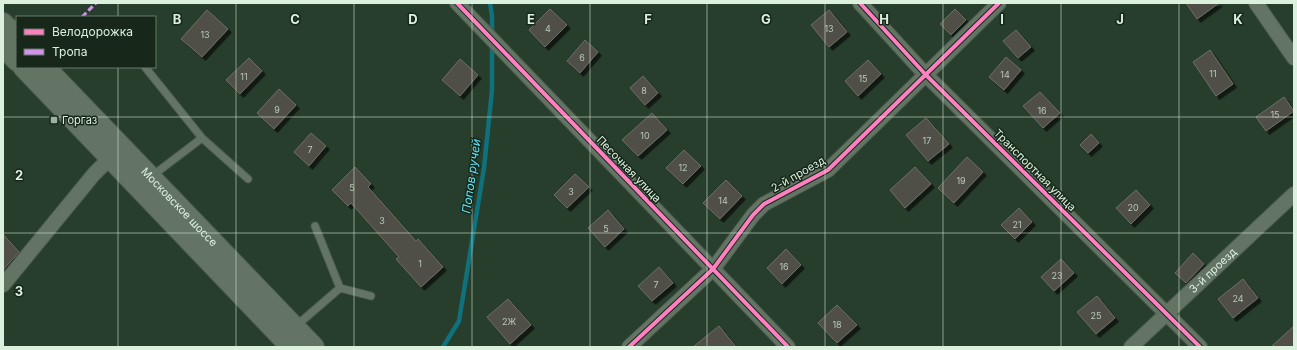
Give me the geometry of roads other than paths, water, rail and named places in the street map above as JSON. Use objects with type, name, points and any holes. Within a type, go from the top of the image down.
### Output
[{"type":"main road","points":[[3,23],[16,36]]},
{"type":"main road","points":[[3,46],[16,60]]},
{"type":"main road","name":"Московское шоссе","points":[[24,68],[116,153],[150,177],[314,347]]},
{"type":"main road","name":"Московское шоссе","points":[[47,68],[116,153],[291,347]]},
{"type":"street","name":"Песочная улица","points":[[457,3],[788,347]]},
{"type":"street","name":"Транспортная улица","points":[[860,3],[924,74],[1200,347]]},
{"type":"street","name":"2-й проезд","points":[[629,347],[713,269],[753,215],[764,204],[828,170],[924,74],[999,3]]},
{"type":"street","points":[[1256,3],[1294,58]]},
{"type":"street","points":[[3,285],[94,174],[116,153]]},
{"type":"street","name":"3-й проезд","points":[[1131,347],[1294,194]]},
{"type":"lane","points":[[147,68],[202,138],[248,179]]},
{"type":"lane","points":[[150,177],[202,138]]},
{"type":"lane","points":[[315,226],[340,288]]},
{"type":"lane","points":[[295,327],[340,288]]},
{"type":"lane","points":[[340,288],[371,296]]},
{"type":"waterway","name":"Попов ручей","points":[[490,3],[492,34]]},
{"type":"waterway","name":"Попов ручей","points":[[443,347],[459,321],[484,168],[492,90],[492,44]]},
{"type":"place","name":"Горгаз","points":[[54,120]]}]
